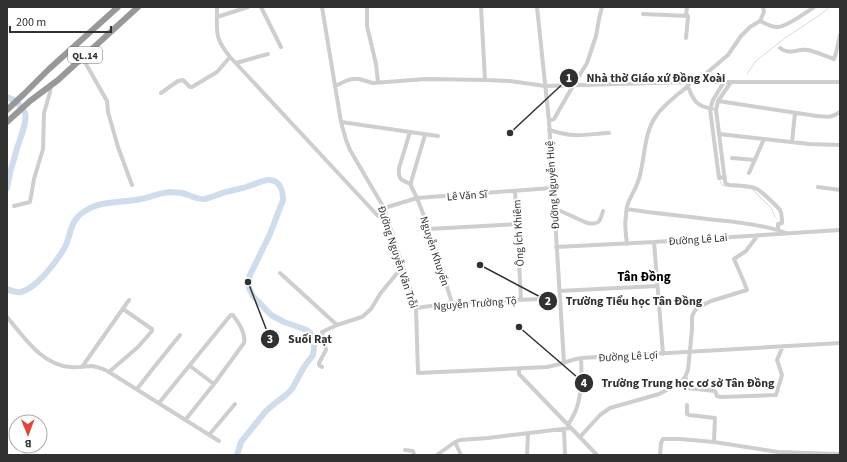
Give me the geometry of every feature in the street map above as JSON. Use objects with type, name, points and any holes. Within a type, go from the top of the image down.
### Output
[{"type":"highway","name":"QL.14","points":[[9,108],[118,7]]},
{"type":"highway","name":"QL.14","points":[[7,122],[82,58],[138,7]]},
{"type":"street","points":[[217,7],[216,21],[219,43],[230,57],[378,216],[386,214]]},
{"type":"street","points":[[217,17],[248,7]]},
{"type":"street","points":[[261,7],[281,47]]},
{"type":"street","name":"Đường Nguyễn Văn Trỗi","points":[[322,7],[341,122],[346,140],[350,150],[384,208],[416,308],[418,373]]},
{"type":"street","points":[[368,7],[367,26],[376,64],[378,82]]},
{"type":"street","points":[[481,7],[485,80]]},
{"type":"street","name":"Đường Nguyễn Huệ","points":[[537,7],[549,121],[564,363]]},
{"type":"street","points":[[549,121],[554,119],[587,63],[596,36],[602,7]]},
{"type":"street","points":[[686,38],[688,17],[686,16],[687,7]]},
{"type":"street","points":[[696,82],[728,55],[741,36],[750,27],[760,21],[764,12],[763,7]]},
{"type":"street","points":[[760,21],[778,27],[787,24],[814,7]]},
{"type":"street","points":[[643,14],[686,16]]},
{"type":"street","points":[[780,48],[786,52],[807,50],[834,59],[840,34]]},
{"type":"street","points":[[236,63],[268,54]]},
{"type":"street","points":[[161,93],[178,81],[183,80],[190,88],[192,87],[217,72],[230,57]]},
{"type":"street","points":[[82,58],[107,101],[108,112],[118,147],[132,185]]},
{"type":"street","points":[[335,86],[353,79],[359,79],[372,83],[426,79],[485,80],[510,81],[545,86],[690,82],[840,82]]},
{"type":"street","points":[[627,244],[625,218],[629,201],[637,186],[640,176],[648,133],[654,118],[664,106],[688,87],[690,82]]},
{"type":"street","points":[[724,82],[713,100],[710,109],[719,178],[725,177]]},
{"type":"street","points":[[731,82],[718,101],[716,110],[726,184],[758,189],[777,207],[781,213],[782,223],[778,224],[778,230]]},
{"type":"street","points":[[14,206],[30,202],[34,179],[43,149],[44,113],[51,85]]},
{"type":"street","points":[[688,87],[697,104],[716,110]]},
{"type":"street","points":[[718,101],[828,117],[834,116],[840,112]]},
{"type":"street","points":[[792,142],[795,113]]},
{"type":"street","points":[[341,122],[438,136]]},
{"type":"street","points":[[549,130],[573,135],[609,133]]},
{"type":"street","name":"Nguyễn Khuyến","points":[[410,132],[399,176],[402,181],[411,184],[417,198],[429,229],[452,303]]},
{"type":"street","points":[[719,134],[809,144],[840,145]]},
{"type":"street","points":[[411,184],[425,135]]},
{"type":"street","points":[[749,173],[764,139]]},
{"type":"street","points":[[732,158],[755,160]]},
{"type":"street","points":[[818,186],[840,190]]},
{"type":"street","name":"Lê Văn Sĩ","points":[[384,208],[417,198],[552,188]]},
{"type":"street","name":"Ông Ích Khiêm","points":[[515,191],[521,300]]},
{"type":"street","points":[[554,208],[592,224],[601,220],[602,211]]},
{"type":"street","points":[[627,209],[739,222],[778,230],[789,234]]},
{"type":"street","points":[[429,229],[517,224]]},
{"type":"street","name":"Đường Lê Lai","points":[[556,247],[627,244],[840,230]]},
{"type":"street","points":[[580,437],[600,415],[610,408],[659,394],[682,381],[688,370],[692,317],[694,312],[711,301],[747,290],[734,259],[746,251],[758,235]]},
{"type":"street","points":[[654,242],[663,354]]},
{"type":"street","points":[[322,368],[319,363],[326,350],[322,332],[362,316],[371,309],[380,294],[398,272],[403,270]]},
{"type":"street","points":[[280,273],[337,325]]},
{"type":"street","points":[[559,291],[657,286]]},
{"type":"street","name":"Nguyễn Trường Tộ","points":[[416,308],[452,303],[559,298]]},
{"type":"street","points":[[82,367],[129,300]]},
{"type":"street","points":[[109,372],[133,351],[152,331],[149,327],[123,309]]},
{"type":"street","points":[[159,403],[229,317],[233,315],[242,328],[245,339],[244,343],[186,419]]},
{"type":"street","points":[[7,317],[33,348],[49,360],[58,365],[70,367],[92,366],[109,372],[219,441]]},
{"type":"street","points":[[137,389],[180,335]]},
{"type":"street","name":"Đường Lê Lợi","points":[[418,373],[547,366],[581,358],[840,343]]},
{"type":"street","points":[[685,377],[687,379],[687,387],[715,391],[717,396],[722,397],[776,395],[782,375],[778,360],[783,346]]},
{"type":"street","points":[[437,455],[460,440],[564,430],[570,426],[580,390],[582,376],[581,358]]},
{"type":"street","points":[[190,366],[214,384]]},
{"type":"street","points":[[519,368],[519,374],[597,455]]},
{"type":"street","points":[[209,435],[235,404]]},
{"type":"street","points":[[687,405],[687,414],[689,415],[715,418],[714,442]]},
{"type":"street","points":[[564,430],[565,455]]},
{"type":"street","points":[[527,455],[528,434]]},
{"type":"street","points":[[660,455],[661,442],[663,439],[714,442],[778,452],[840,454]]},
{"type":"street","points":[[455,442],[461,455]]},
{"type":"street","points":[[404,450],[413,451],[414,455]]},
{"type":"waterway","points":[[747,74],[756,61],[785,38],[830,7]]},
{"type":"waterway","points":[[7,97],[20,105],[24,110],[26,117],[7,188]]},
{"type":"waterway","points":[[7,289],[21,292],[40,280],[65,247],[73,223],[80,215],[91,207],[105,203],[141,199],[170,192],[182,193],[196,198],[205,199],[264,181],[273,180],[276,182],[280,187],[283,200],[270,234],[250,275],[248,282],[249,288],[253,296],[271,315],[284,322],[307,330],[311,334],[314,342],[314,348],[313,355],[304,367],[292,389],[266,411],[241,442],[237,455]]},
{"type":"waterway","points":[[720,181],[722,185],[726,186]]},
{"type":"waterway","points":[[745,188],[752,189],[772,209],[775,217]]},
{"type":"place","name":"Nhà thờ Giáo xứ Đồng Xoài","points":[[510,133]]},
{"type":"place","name":"Trường Tiểu học Tân Đồng","points":[[480,265]]},
{"type":"place","name":"Suối Rạt","points":[[248,282]]},
{"type":"place","name":"Trường Trung học cơ sở Tân Đồng","points":[[519,327]]},
{"type":"district","name":"Tân Đồng","points":[[644,276]]}]
